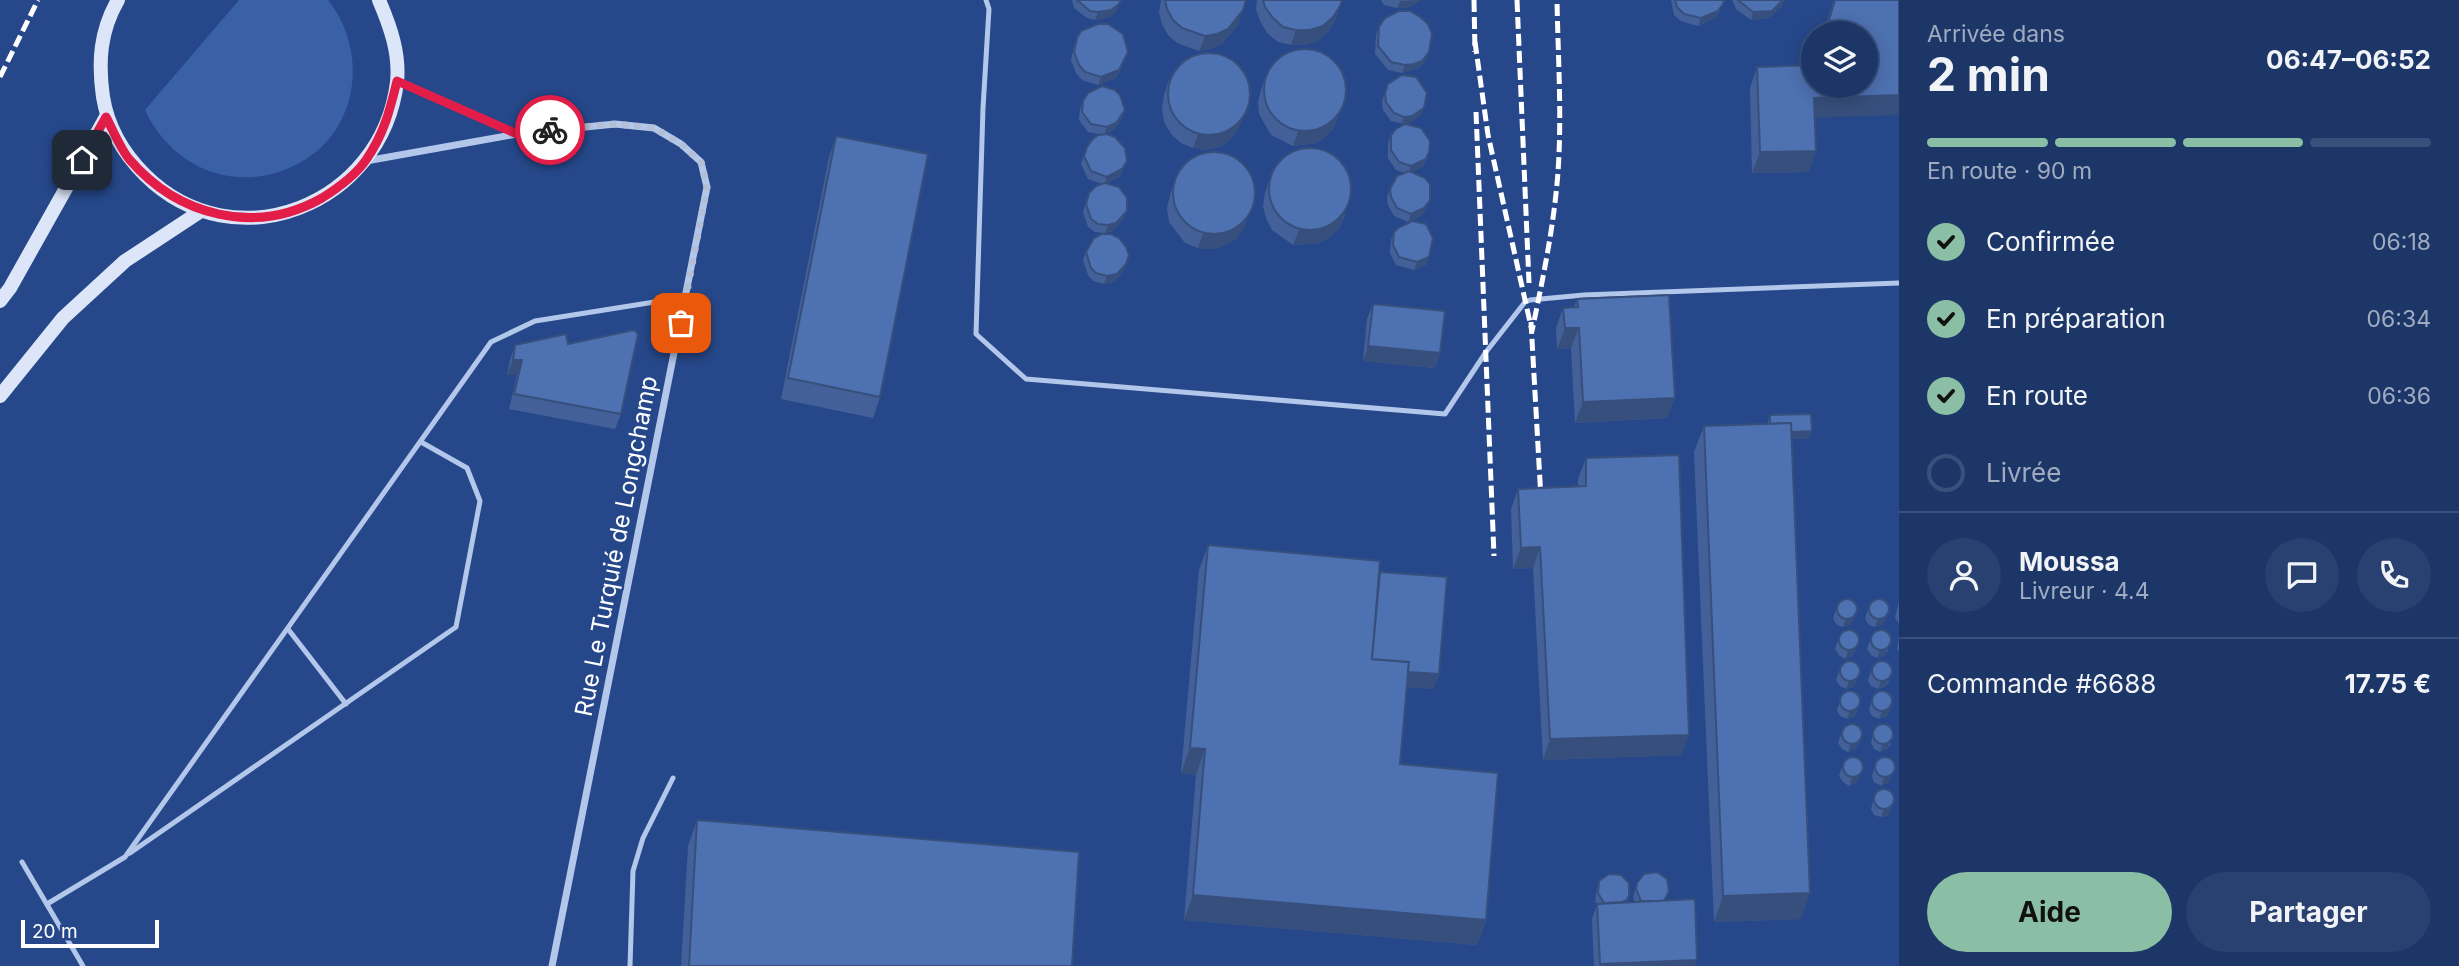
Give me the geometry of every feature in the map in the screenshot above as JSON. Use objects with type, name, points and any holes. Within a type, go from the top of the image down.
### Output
[{"type":"main road","points":[[118,0],[108,18],[99,68],[106,117],[128,158],[160,190],[201,211],[237,218],[273,216],[308,205],[340,187],[365,162],[387,124],[397,81],[393,35],[379,0]]},
{"type":"main road","points":[[0,300],[10,288],[106,117]]},
{"type":"main road","points":[[0,396],[63,318],[125,261],[201,211]]},
{"type":"street","name":"Rue Le Turquié de Longchamp","points":[[397,81],[517,134]]},
{"type":"street","name":"Rue Le Turquié de Longchamp","points":[[365,162],[517,134],[615,124],[654,128],[681,144],[701,162],[707,187],[552,966]]},
{"type":"lane","points":[[986,0],[989,9],[976,334],[1026,379],[1444,414],[1486,352],[1525,302],[1530,300],[1584,295],[1899,283]]},
{"type":"lane","points":[[125,857],[491,342],[535,321],[686,297]]},
{"type":"lane","points":[[47,904],[125,857],[456,627],[480,501],[467,468],[421,442]]},
{"type":"lane","points":[[288,629],[346,704]]},
{"type":"lane","points":[[630,966],[633,871],[643,838],[673,778]]},
{"type":"lane","points":[[22,862],[83,966]]},
{"type":"shaded area","points":[[239,0],[328,0],[341,20],[353,65],[352,87],[346,109],[336,130],[321,148],[301,162],[279,172],[256,177],[233,177],[211,172],[191,162],[173,149],[157,131],[145,110]]},
{"type":"building","points":[[1077,0],[1121,0],[1111,10],[1098,12],[1090,11]]},
{"type":"building","points":[[1165,0],[1246,0],[1243,10],[1228,29],[1205,36],[1182,28],[1173,20]]},
{"type":"building","points":[[1263,0],[1342,0],[1333,17],[1323,26],[1296,30],[1283,27],[1273,18]]},
{"type":"building","points":[[1675,0],[1724,0],[1718,11],[1701,18],[1684,14],[1677,7]]},
{"type":"building","points":[[1738,0],[1783,0],[1772,11],[1753,12]]},
{"type":"building","points":[[1835,0],[1899,0],[1899,95],[1878,96],[1878,21],[1829,21]]},
{"type":"building","points":[[1399,11],[1410,11],[1420,17],[1428,24],[1432,34],[1429,52],[1422,61],[1414,64],[1391,62],[1378,46],[1379,27],[1385,18]]},
{"type":"building","points":[[1098,24],[1108,24],[1123,34],[1128,52],[1119,70],[1101,77],[1085,72],[1074,52],[1081,31]]},
{"type":"building","points":[[1305,49],[1321,53],[1334,61],[1342,74],[1346,90],[1342,106],[1334,119],[1321,127],[1305,131],[1289,127],[1276,119],[1268,106],[1264,90],[1268,74],[1276,61],[1289,53]]},
{"type":"building","points":[[1209,53],[1225,56],[1238,65],[1247,78],[1250,94],[1247,110],[1238,123],[1225,132],[1209,135],[1193,132],[1180,123],[1171,110],[1168,94],[1171,78],[1180,65],[1193,56]]},
{"type":"building","points":[[1801,65],[1801,98],[1814,98],[1816,151],[1760,152],[1757,67]]},
{"type":"building","points":[[1402,75],[1416,77],[1427,93],[1424,108],[1412,116],[1404,117],[1394,113],[1386,102],[1388,84]]},
{"type":"building","points":[[1102,86],[1115,90],[1120,95],[1125,110],[1116,123],[1107,127],[1091,124],[1082,112],[1083,101],[1088,93]]},
{"type":"building","points":[[1405,124],[1421,128],[1430,141],[1426,159],[1411,166],[1399,162],[1391,150],[1391,135]]},
{"type":"building","points":[[1098,135],[1115,137],[1125,148],[1127,161],[1122,169],[1107,177],[1091,171],[1084,156],[1092,140]]},
{"type":"building","points":[[836,136],[928,154],[880,397],[788,378]]},
{"type":"building","points":[[1310,148],[1326,151],[1339,160],[1348,173],[1351,189],[1348,205],[1339,218],[1326,227],[1310,230],[1294,227],[1281,218],[1272,205],[1269,189],[1272,173],[1281,160],[1294,151]]},
{"type":"building","points":[[1214,152],[1230,155],[1243,164],[1252,177],[1255,193],[1252,209],[1243,222],[1230,231],[1214,234],[1198,231],[1185,222],[1176,209],[1173,193],[1176,177],[1185,164],[1198,155]]},
{"type":"building","points":[[1409,171],[1425,178],[1430,184],[1430,200],[1424,208],[1411,214],[1397,208],[1390,189],[1397,176]]},
{"type":"building","points":[[1105,183],[1119,187],[1127,198],[1127,211],[1116,223],[1108,225],[1098,224],[1091,219],[1086,204],[1089,193],[1096,186]]},
{"type":"building","points":[[1412,221],[1426,224],[1433,238],[1429,257],[1417,262],[1399,257],[1393,245],[1394,232]]},
{"type":"building","points":[[1102,234],[1119,238],[1129,255],[1126,264],[1117,274],[1107,276],[1096,273],[1091,268],[1086,252],[1094,238]]},
{"type":"building","points":[[1669,295],[1675,398],[1583,402],[1579,328],[1565,328],[1563,308],[1578,307],[1577,299]]},
{"type":"building","points":[[1373,304],[1445,311],[1440,353],[1368,346]]},
{"type":"building","points":[[634,330],[638,334],[621,414],[514,394],[522,360],[513,360],[515,345],[566,334],[568,344]]},
{"type":"building","points":[[1811,414],[1812,431],[1791,432],[1791,423],[1770,424],[1770,415]]},
{"type":"building","points":[[1791,423],[1810,893],[1723,896],[1704,426]]},
{"type":"building","points":[[1679,455],[1689,735],[1550,739],[1540,547],[1521,548],[1518,489],[1586,486],[1586,458]]},
{"type":"building","points":[[1208,545],[1380,561],[1372,659],[1409,662],[1400,764],[1498,773],[1486,920],[1193,895],[1205,749],[1190,748]]},
{"type":"building","points":[[1380,572],[1447,577],[1439,674],[1408,672],[1409,662],[1372,659]]},
{"type":"building","points":[[1847,599],[1854,602],[1857,609],[1854,616],[1847,619],[1840,616],[1837,609],[1840,602]]},
{"type":"building","points":[[1879,599],[1886,602],[1889,609],[1886,616],[1879,619],[1872,616],[1869,609],[1872,602]]},
{"type":"building","points":[[1849,630],[1856,633],[1859,640],[1856,647],[1849,650],[1842,647],[1839,640],[1842,633]]},
{"type":"building","points":[[1881,630],[1888,633],[1891,640],[1888,647],[1881,650],[1874,647],[1871,640],[1874,633]]},
{"type":"building","points":[[1850,661],[1857,664],[1860,671],[1857,678],[1850,681],[1843,678],[1840,671],[1843,664]]},
{"type":"building","points":[[1882,661],[1889,664],[1892,671],[1889,678],[1882,681],[1875,678],[1872,671],[1875,664]]},
{"type":"building","points":[[1850,691],[1857,694],[1860,701],[1857,708],[1850,711],[1843,708],[1840,701],[1843,694]]},
{"type":"building","points":[[1882,691],[1889,694],[1892,701],[1889,708],[1882,711],[1875,708],[1872,701],[1875,694]]},
{"type":"building","points":[[1852,724],[1859,727],[1862,734],[1859,741],[1852,744],[1845,741],[1842,734],[1845,727]]},
{"type":"building","points":[[1883,724],[1890,727],[1893,734],[1890,741],[1883,744],[1876,741],[1873,734],[1876,727]]},
{"type":"building","points":[[1853,757],[1860,760],[1863,767],[1860,774],[1853,777],[1846,774],[1843,767],[1846,760]]},
{"type":"building","points":[[1885,757],[1892,760],[1895,767],[1892,774],[1885,777],[1878,774],[1875,767],[1878,760]]},
{"type":"building","points":[[1884,789],[1891,792],[1894,799],[1891,806],[1884,809],[1877,806],[1874,799],[1877,792]]},
{"type":"building","points":[[697,820],[1079,852],[1072,966],[689,966]]},
{"type":"building","points":[[1657,872],[1667,879],[1669,891],[1664,901],[1641,901],[1636,889],[1637,883],[1644,874]]},
{"type":"building","points":[[1609,874],[1621,875],[1629,883],[1627,900],[1604,903],[1598,893],[1599,881]]},
{"type":"building","points":[[1695,899],[1697,960],[1600,964],[1597,904]]},
{"type":"railway","points":[[0,77],[38,0]]},
{"type":"railway","points":[[1474,0],[1475,52]]},
{"type":"railway","points":[[1517,0],[1529,283]]},
{"type":"railway","points":[[1475,42],[1488,135],[1532,331],[1551,232],[1558,172],[1560,108],[1557,0]]},
{"type":"railway","points":[[1476,112],[1494,556]]},
{"type":"railway","points":[[1531,322],[1541,499]]},
{"type":"way so far","points":[[550,130],[615,124],[654,128],[681,144],[701,162],[707,187],[681,323]]},
{"type":"route","points":[[82,160],[106,117],[128,158],[160,190],[201,211],[237,218],[273,216],[308,205],[340,187],[365,162],[387,124],[397,81],[517,134],[550,130]]}]
